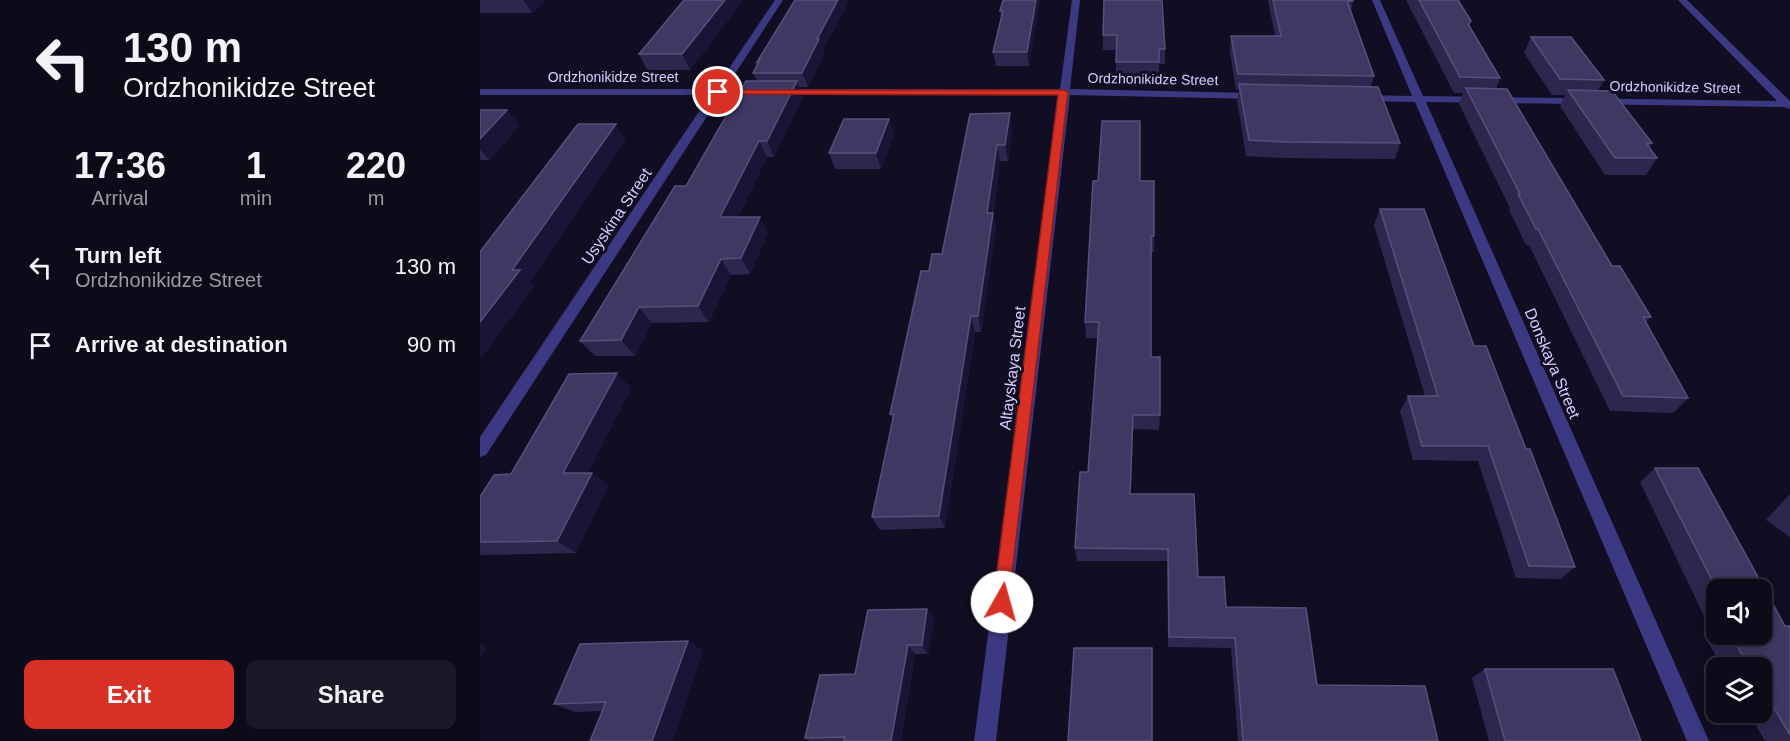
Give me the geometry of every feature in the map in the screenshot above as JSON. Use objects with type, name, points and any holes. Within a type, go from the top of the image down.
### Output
[{"type":"street","name":"Usyskina Street","points":[[480,450],[779,0]]},
{"type":"street","name":"Altayskaya Street","points":[[985,741],[1076,0]]},
{"type":"street","name":"Donskaya Street","points":[[1376,0],[1698,741]]},
{"type":"street","points":[[1682,0],[1789,105]]},
{"type":"street","name":"Ordzhonikidze Street","points":[[480,92],[1064,92],[1265,96]]},
{"type":"street","name":"Ordzhonikidze Street","points":[[1348,98],[1789,105]]},
{"type":"building","points":[[684,0],[725,0],[682,54],[639,54]]},
{"type":"building","points":[[795,0],[838,0],[802,73],[753,73],[759,61],[757,62]]},
{"type":"building","points":[[1003,0],[1036,0],[1027,52],[993,52],[1003,11],[1000,11]]},
{"type":"building","points":[[1104,0],[1162,0],[1165,49],[1159,49],[1159,62],[1116,62],[1117,35],[1103,35]]},
{"type":"building","points":[[1273,0],[1353,0],[1347,1],[1374,76],[1238,74],[1231,36],[1281,36]]},
{"type":"building","points":[[1419,0],[1458,0],[1471,21],[1468,24],[1500,78],[1460,77]]},
{"type":"building","points":[[1531,37],[1571,37],[1604,80],[1560,79]]},
{"type":"building","points":[[746,81],[797,81],[767,141],[759,141],[720,217],[760,217],[741,258],[721,259],[698,306],[639,307],[621,340],[580,341],[675,186],[686,186]]},
{"type":"building","points":[[1239,84],[1378,87],[1400,143],[1249,140]]},
{"type":"building","points":[[1466,88],[1507,89],[1612,266],[1620,266],[1651,317],[1643,317],[1688,398],[1623,396],[1518,194],[1520,194]]},
{"type":"building","points":[[1568,90],[1612,91],[1652,143],[1646,143],[1657,158],[1615,158]]},
{"type":"building","points":[[480,110],[507,110],[480,139]]},
{"type":"building","points":[[1010,113],[1005,145],[997,145],[987,213],[993,213],[978,316],[971,316],[939,516],[872,517],[894,414],[890,414],[921,271],[929,271],[932,254],[942,254],[970,114]]},
{"type":"building","points":[[844,119],[889,119],[876,153],[829,153]]},
{"type":"building","points":[[1102,121],[1140,121],[1140,181],[1154,181],[1154,236],[1151,236],[1151,357],[1160,357],[1160,415],[1133,415],[1130,494],[1194,494],[1198,577],[1224,577],[1226,607],[1306,608],[1317,685],[1425,686],[1438,741],[1243,741],[1235,638],[1169,637],[1168,549],[1075,548],[1080,472],[1088,472],[1099,322],[1085,322],[1093,181],[1098,181]]},
{"type":"building","points":[[578,124],[616,124],[512,270],[520,270],[480,322],[480,252]]},
{"type":"building","points":[[1380,209],[1424,209],[1474,346],[1486,346],[1526,449],[1530,449],[1575,567],[1529,566],[1488,446],[1422,446],[1408,396],[1438,396]]},
{"type":"building","points":[[617,373],[563,473],[592,473],[557,541],[480,542],[480,497],[494,475],[511,474],[569,374]]},
{"type":"building","points":[[1655,468],[1698,468],[1759,579],[1711,579]]},
{"type":"building","points":[[1772,602],[1785,626],[1790,626],[1790,735],[1772,705],[1772,657],[1744,657],[1736,645],[1772,645]]},
{"type":"building","points":[[927,609],[922,645],[908,645],[891,741],[844,741],[845,737],[805,738],[820,675],[855,674],[868,610]]},
{"type":"building","points":[[688,641],[652,741],[590,741],[606,702],[554,704],[580,644]]},
{"type":"building","points":[[1074,648],[1152,648],[1152,741],[1068,741]]},
{"type":"building","points":[[1485,669],[1613,669],[1641,741],[1505,741]]},
{"type":"route","points":[[718,92],[1064,92],[1002,602]]}]
